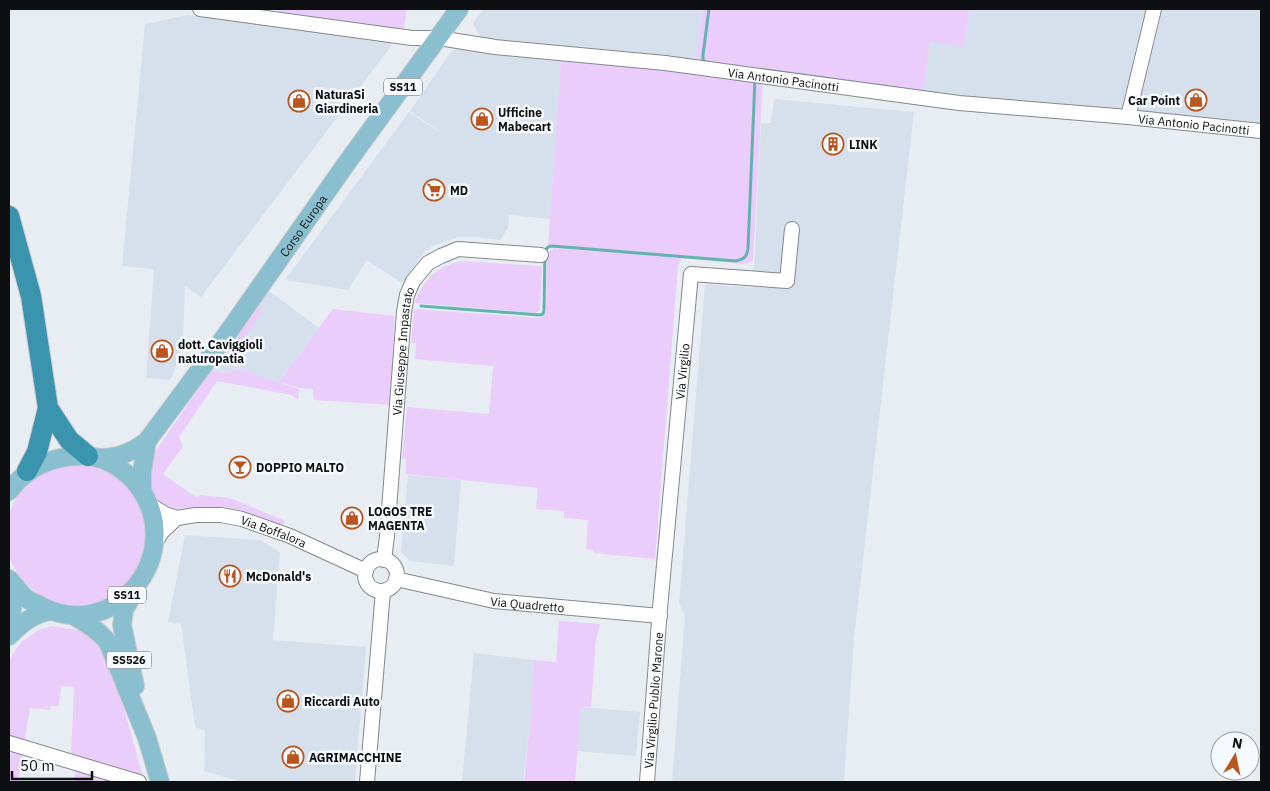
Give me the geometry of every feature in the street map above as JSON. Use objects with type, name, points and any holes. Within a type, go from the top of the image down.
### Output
[{"type":"highway","points":[[9,216],[31,296],[48,408],[37,452],[27,471]]},
{"type":"highway","points":[[48,408],[69,440],[92,457]]},
{"type":"main road","name":"Corso Europa","points":[[9,490],[27,471],[46,460],[66,456],[121,456],[147,441],[258,289],[340,172],[460,9]]},
{"type":"main road","name":"Corso Europa","points":[[9,580],[27,599],[51,611],[72,615],[97,612],[120,601],[139,584],[150,564],[155,542],[155,523],[146,497],[142,472],[147,441]]},
{"type":"main road","name":"Corso Europa","points":[[92,457],[114,465],[129,476],[146,497]]},
{"type":"main road","name":"Corso Europa","points":[[9,580],[13,599],[9,636]]},
{"type":"main road","name":"SS526","points":[[139,584],[124,610],[122,625],[147,738],[160,782]]},
{"type":"main road","name":"Corso Europa","points":[[9,636],[32,617],[51,611]]},
{"type":"main road","name":"SS526","points":[[72,615],[88,623],[108,642],[147,738]]},
{"type":"street","name":"Via Antonio Pacinotti","points":[[200,9],[412,38],[439,38],[495,48],[665,63],[959,103],[1128,117],[1261,131]]},
{"type":"street","name":"Via Antonio Pacinotti","points":[[1128,117],[1154,9]]},
{"type":"street","name":"Via Virgilio","points":[[660,616],[691,274],[787,281],[792,229]]},
{"type":"street","name":"Via Giuseppe Impastato","points":[[384,560],[404,312],[407,295],[413,280],[428,263],[458,249],[541,255]]},
{"type":"street","points":[[146,497],[165,514],[177,518],[162,532],[155,542]]},
{"type":"street","name":"Via Boffalora","points":[[177,518],[196,515],[221,515],[242,519],[290,536],[366,571]]},
{"type":"street","points":[[384,560],[395,568],[396,579],[391,588],[377,591],[369,586],[365,577],[366,571],[374,561],[384,560]]},
{"type":"street","name":"Via Quadretto","points":[[396,579],[494,601],[660,616]]},
{"type":"street","points":[[367,782],[383,591]]},
{"type":"street","name":"Via Virgilio Publio Marone","points":[[647,782],[660,616]]},
{"type":"street","points":[[9,743],[139,782]]},
{"type":"shaded area","points":[[278,9],[407,9],[404,28],[392,31],[277,13]]},
{"type":"shaded area","points":[[484,9],[703,9],[696,61],[481,39],[473,23]]},
{"type":"shaded area","points":[[703,9],[969,9],[964,47],[930,42],[923,95],[696,61]]},
{"type":"shaded area","points":[[969,9],[1261,9],[1261,126],[923,95],[930,42],[964,46]]},
{"type":"shaded area","points":[[188,15],[395,41],[201,297],[185,286],[183,341],[170,380],[146,378],[154,269],[122,266],[145,24]]},
{"type":"shaded area","points":[[461,46],[561,58],[550,219],[509,215],[508,228],[500,240],[458,237],[433,246],[425,251],[402,283],[367,260],[348,290],[285,280],[409,112],[450,139],[410,111],[450,53]]},
{"type":"shaded area","points":[[561,58],[763,79],[753,260],[743,264],[682,258],[678,266],[655,559],[593,553],[593,550],[586,549],[588,520],[564,518],[564,511],[536,509],[538,488],[406,474],[406,459],[402,458],[407,407],[489,414],[493,366],[415,359],[416,343],[411,343],[414,309],[540,318],[545,314],[546,309],[547,253],[554,248],[641,255],[548,246]]},
{"type":"shaded area","points":[[774,99],[914,112],[854,639],[844,782],[672,782],[685,615],[679,604],[705,284],[753,288],[761,123],[771,123]]},
{"type":"shaded area","points":[[462,261],[542,266],[540,310],[536,313],[415,303],[422,287],[432,275],[445,266]]},
{"type":"shaded area","points":[[268,290],[319,328],[278,383],[238,369],[226,373],[211,371]]},
{"type":"shaded area","points":[[259,303],[261,315],[233,353],[222,354]]},
{"type":"shaded area","points":[[333,309],[394,316],[392,405],[314,400],[313,389],[300,388],[279,382]]},
{"type":"shaded area","points":[[238,369],[299,389],[298,400],[292,395],[217,381],[179,437],[183,446],[163,474],[197,498],[200,495],[230,498],[285,521],[284,524],[278,525],[195,508],[171,509],[160,504],[153,496],[150,488],[152,456],[211,371],[226,373]]},
{"type":"shaded area","points":[[76,465],[90,466],[103,470],[115,476],[126,485],[135,496],[141,508],[145,521],[145,549],[141,562],[135,574],[126,585],[115,594],[103,600],[90,604],[76,605],[62,604],[49,600],[37,594],[26,585],[17,574],[11,562],[7,549],[6,535],[7,521],[11,508],[17,496],[26,485],[37,476],[49,470],[62,466]]},
{"type":"shaded area","points":[[408,475],[461,480],[454,566],[410,561],[401,552]]},
{"type":"shaded area","points":[[185,535],[260,540],[280,552],[273,640],[366,647],[355,782],[241,782],[204,771],[205,731],[195,727],[181,624],[168,622]]},
{"type":"shaded area","points":[[559,621],[600,624],[596,639],[591,707],[581,707],[575,782],[524,782],[534,660],[556,662]]},
{"type":"shaded area","points":[[51,626],[84,631],[98,640],[115,677],[144,780],[71,756],[74,687],[61,686],[59,706],[51,706],[50,710],[30,708],[24,744],[9,739],[9,660],[21,642],[39,630]]},
{"type":"shaded area","points":[[474,653],[534,660],[530,723],[523,782],[462,782]]},
{"type":"shaded area","points":[[581,707],[640,712],[636,756],[577,751]]},
{"type":"shaded area","points":[[9,751],[22,755],[18,782],[9,782]]},
{"type":"shaded area","points":[[76,769],[121,782],[74,782]]},
{"type":"waterway","points":[[707,63],[703,60],[703,55],[709,9]]},
{"type":"waterway","points":[[421,306],[543,314],[545,251],[548,247],[552,246],[736,261],[746,256],[748,248],[755,78]]},
{"type":"place","name":"Car Point","points":[[1196,100]]},
{"type":"place","name":"NaturaSi Giardineria","points":[[299,101]]},
{"type":"place","name":"Ufficine Mabecart","points":[[482,119]]},
{"type":"place","name":"LINK","points":[[833,144]]},
{"type":"place","name":"MD","points":[[434,190]]},
{"type":"place","name":"dott. Caviggioli naturopatia","points":[[162,351]]},
{"type":"place","name":"DOPPIO MALTO","points":[[240,467]]},
{"type":"place","name":"LOGOS TRE MAGENTA","points":[[352,518]]},
{"type":"place","name":"McDonald's","points":[[230,576]]},
{"type":"place","name":"Riccardi Auto","points":[[288,701]]},
{"type":"place","name":"AGRIMACCHINE","points":[[293,757]]}]
